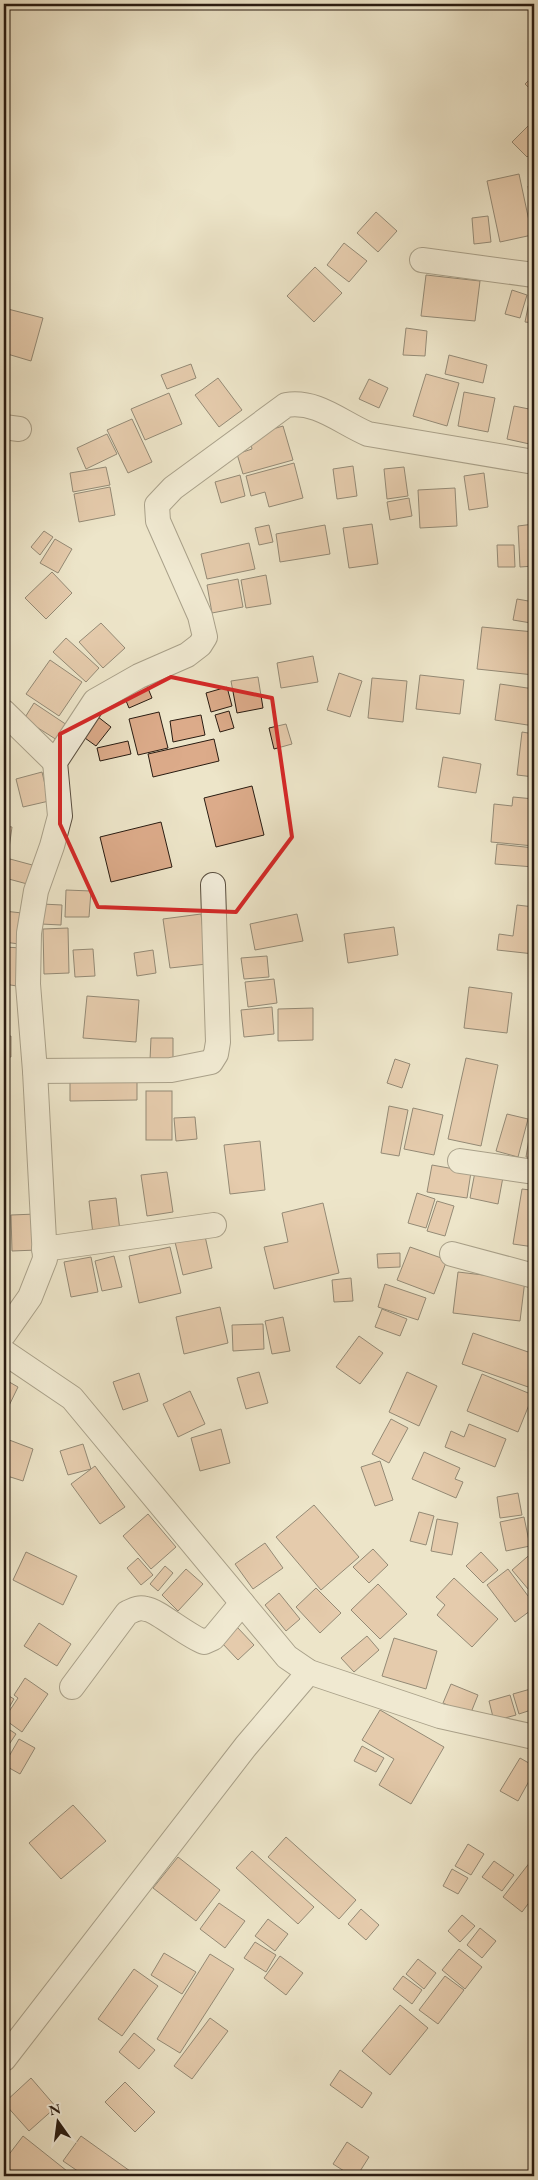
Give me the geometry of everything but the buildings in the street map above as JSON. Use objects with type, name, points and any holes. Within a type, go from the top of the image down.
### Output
[{"type":"street","points":[[422,260],[534,275]]},
{"type":"street","points":[[4,1334],[30,1297],[44,1259],[35,1071],[28,984],[29,933],[36,891],[52,846],[60,816],[56,762],[95,701],[139,676],[187,655],[200,645],[205,637],[203,626],[158,521],[157,505],[173,488],[286,406],[298,403],[311,405],[368,434],[534,462]]},
{"type":"street","points":[[4,712],[56,762]]},
{"type":"street","points":[[35,1071],[172,1070],[211,1062],[216,1054],[218,1042],[213,885]]},
{"type":"street","points":[[460,1161],[534,1172]]},
{"type":"street","points":[[44,1249],[214,1225]]},
{"type":"street","points":[[452,1254],[534,1276]]},
{"type":"street","points":[[4,1352],[72,1398],[287,1657],[309,1672],[440,1716],[534,1737]]},
{"type":"street","points":[[72,1687],[127,1613],[136,1608],[148,1608],[191,1638],[204,1642],[213,1638],[242,1603]]},
{"type":"street","points":[[4,2059],[246,1746],[309,1672]]},
{"type":"highlighted area","points":[[171,677],[272,698],[292,837],[236,912],[98,907],[60,824],[60,734]]},
{"type":"railway","points":[[526,2176],[534,2165]]}]
